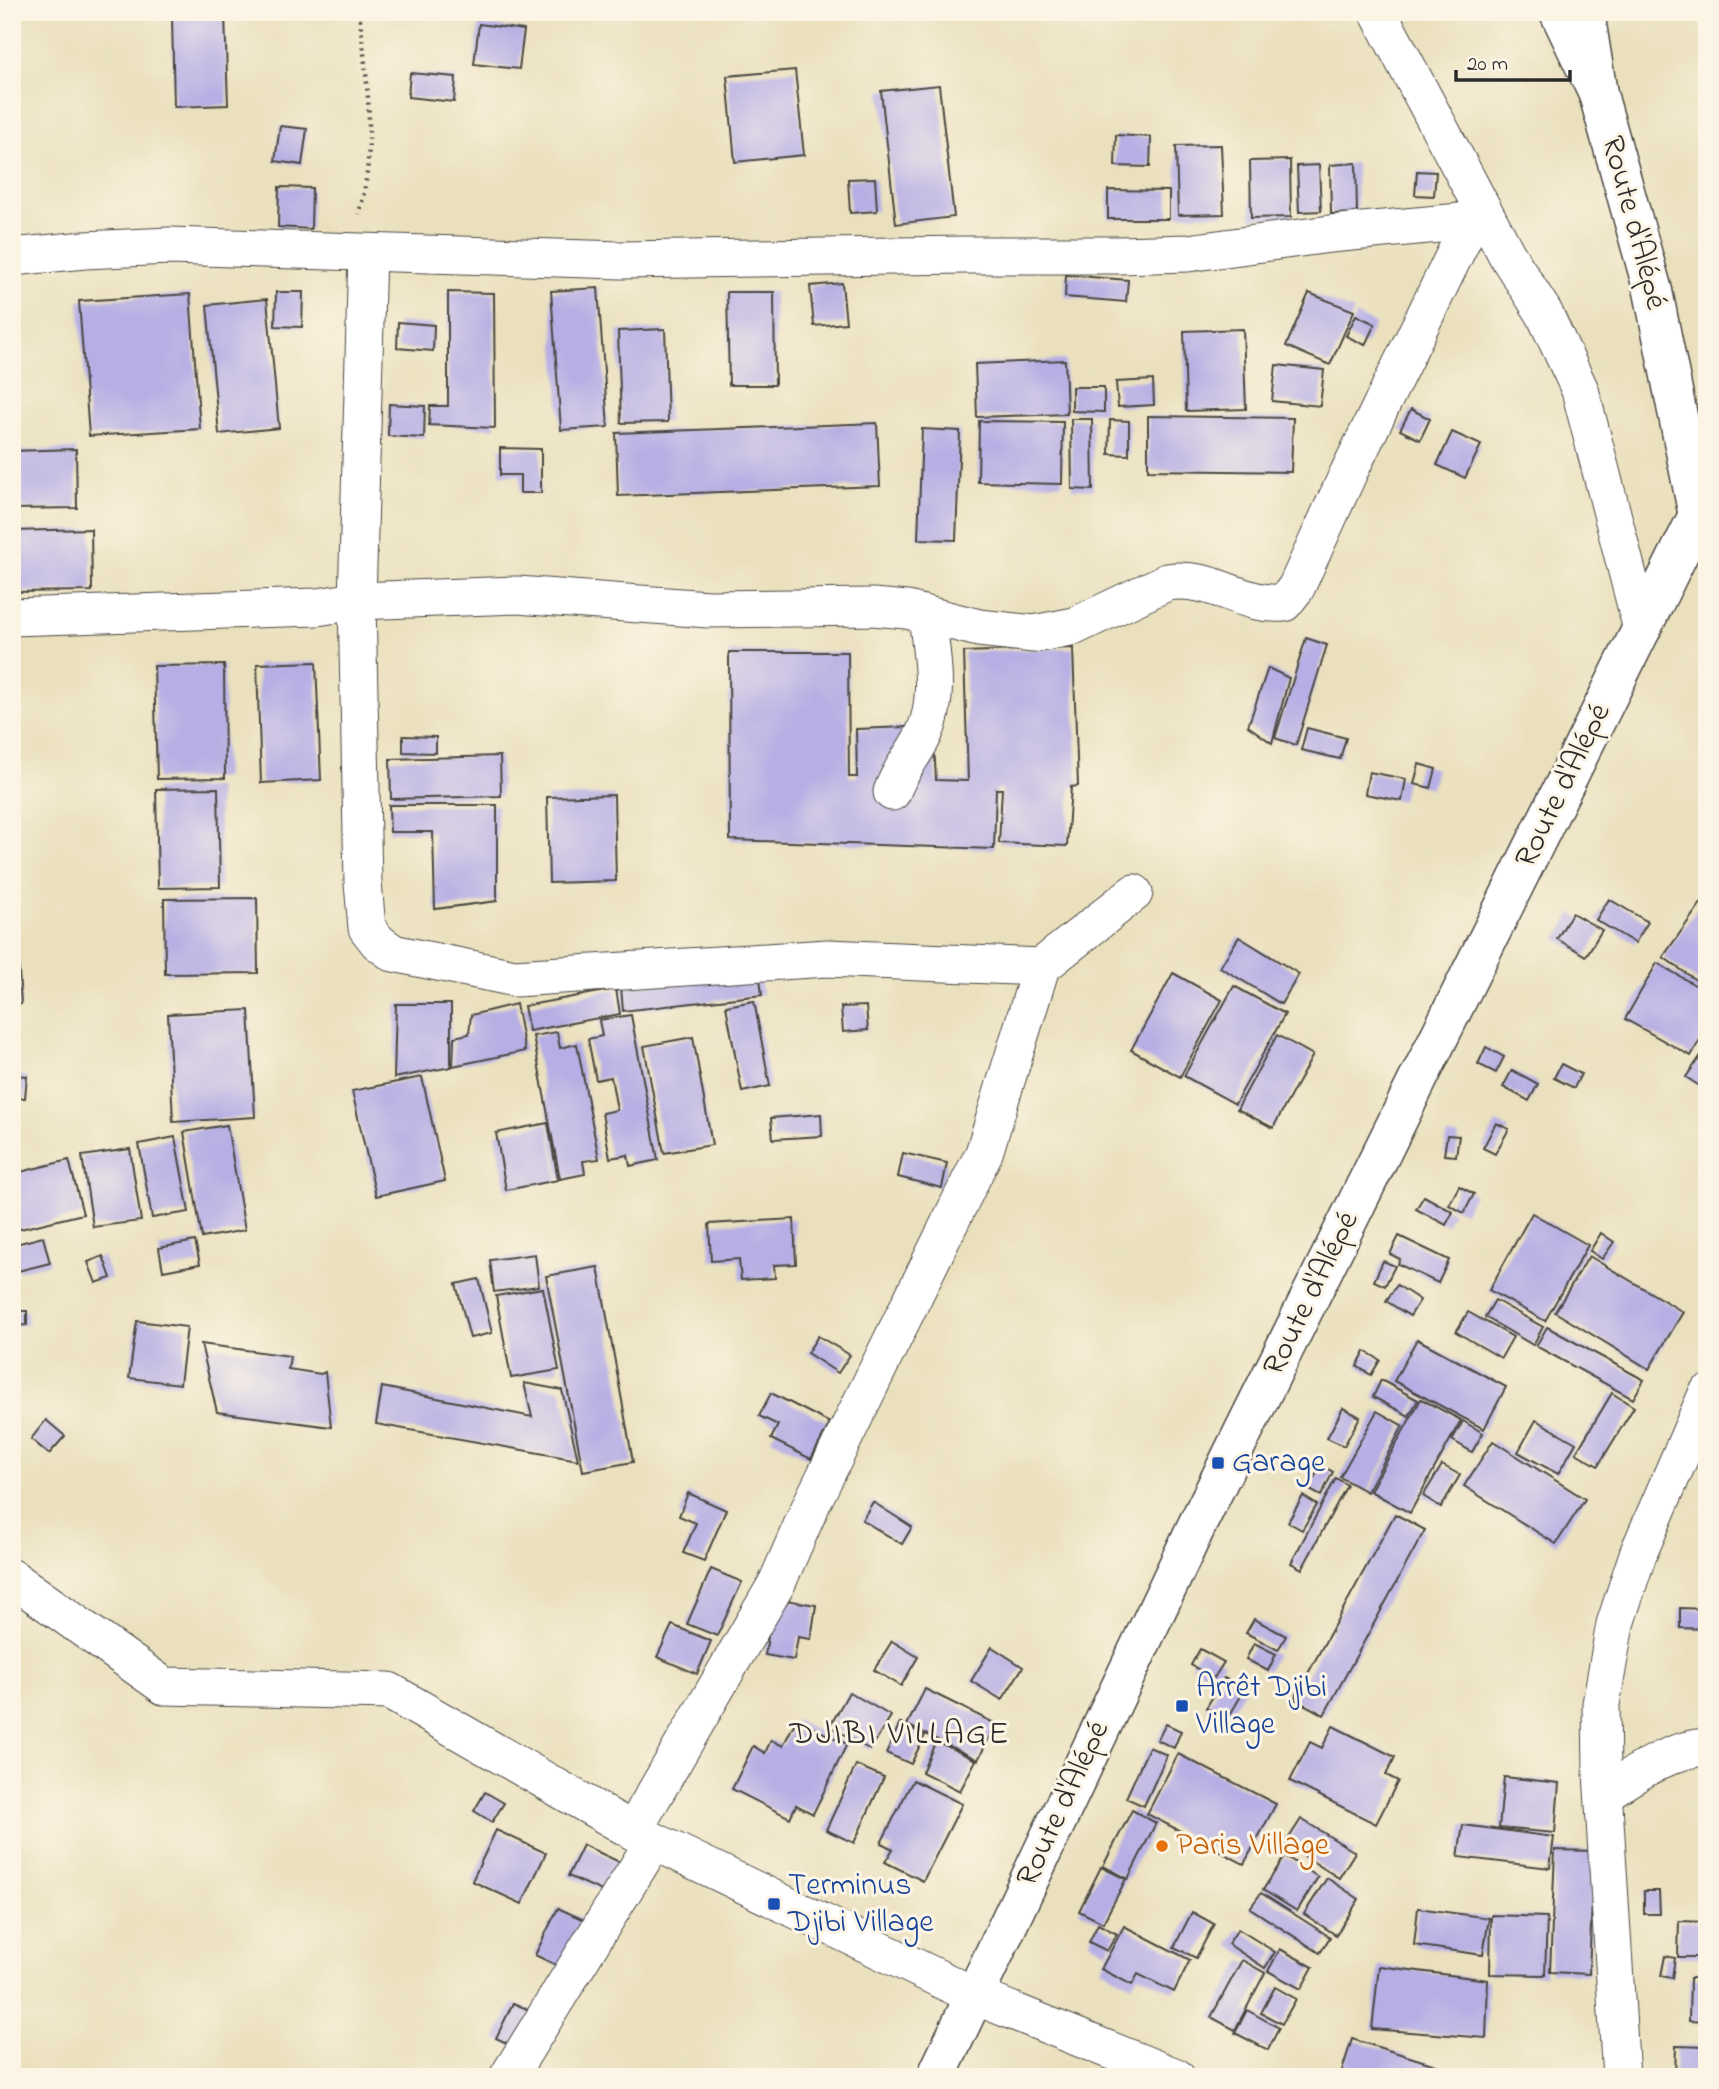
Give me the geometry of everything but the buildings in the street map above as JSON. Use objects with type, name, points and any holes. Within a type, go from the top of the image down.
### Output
[{"type":"main road","points":[[1559,12],[1598,93]]},
{"type":"main road","name":"Route d'Alépé","points":[[936,2077],[1197,1525],[1702,507],[1653,291],[1598,93],[1586,12]]},
{"type":"street","points":[[1378,12],[1479,219],[1507,255],[1544,313],[1580,390],[1642,629]]},
{"type":"street","points":[[12,257],[169,246],[621,260],[1118,255],[1188,253],[1330,234],[1479,219]]},
{"type":"street","points":[[12,617],[317,607],[357,601],[517,595],[708,609],[873,607],[927,615],[979,628],[1034,634],[1075,626],[1167,582],[1182,580],[1196,581],[1260,602],[1284,603],[1296,588],[1348,474],[1479,219]]},
{"type":"street","points":[[367,253],[357,601],[363,883],[367,928],[378,942],[393,953],[515,978],[827,958],[1041,967]]},
{"type":"street","points":[[892,792],[899,773],[923,736],[932,714],[932,664],[927,615]]},
{"type":"street","points":[[508,2077],[644,1836],[776,1583],[811,1505],[984,1153],[1041,967],[1134,893]]},
{"type":"street","points":[[1621,2077],[1601,1704],[1615,1624],[1637,1555],[1707,1394]]},
{"type":"street","points":[[12,1578],[164,1686],[389,1692],[644,1836],[973,1995],[1176,2077]]},
{"type":"street","points":[[1605,1793],[1654,1763],[1699,1747],[1707,1747]]},
{"type":"path","points":[[329,252],[355,227],[368,184],[368,81],[359,12]]},
{"type":"place","name":"Garage","points":[[1218,1463]]},
{"type":"place","name":"Arrêt Djibi Village","points":[[1182,1706]]},
{"type":"place","name":"Paris Village","points":[[1162,1846]]},
{"type":"place","name":"Terminus Djibi Village","points":[[774,1904]]},
{"type":"district","name":"DJIBI VILLAGE","points":[[900,1735]]}]
